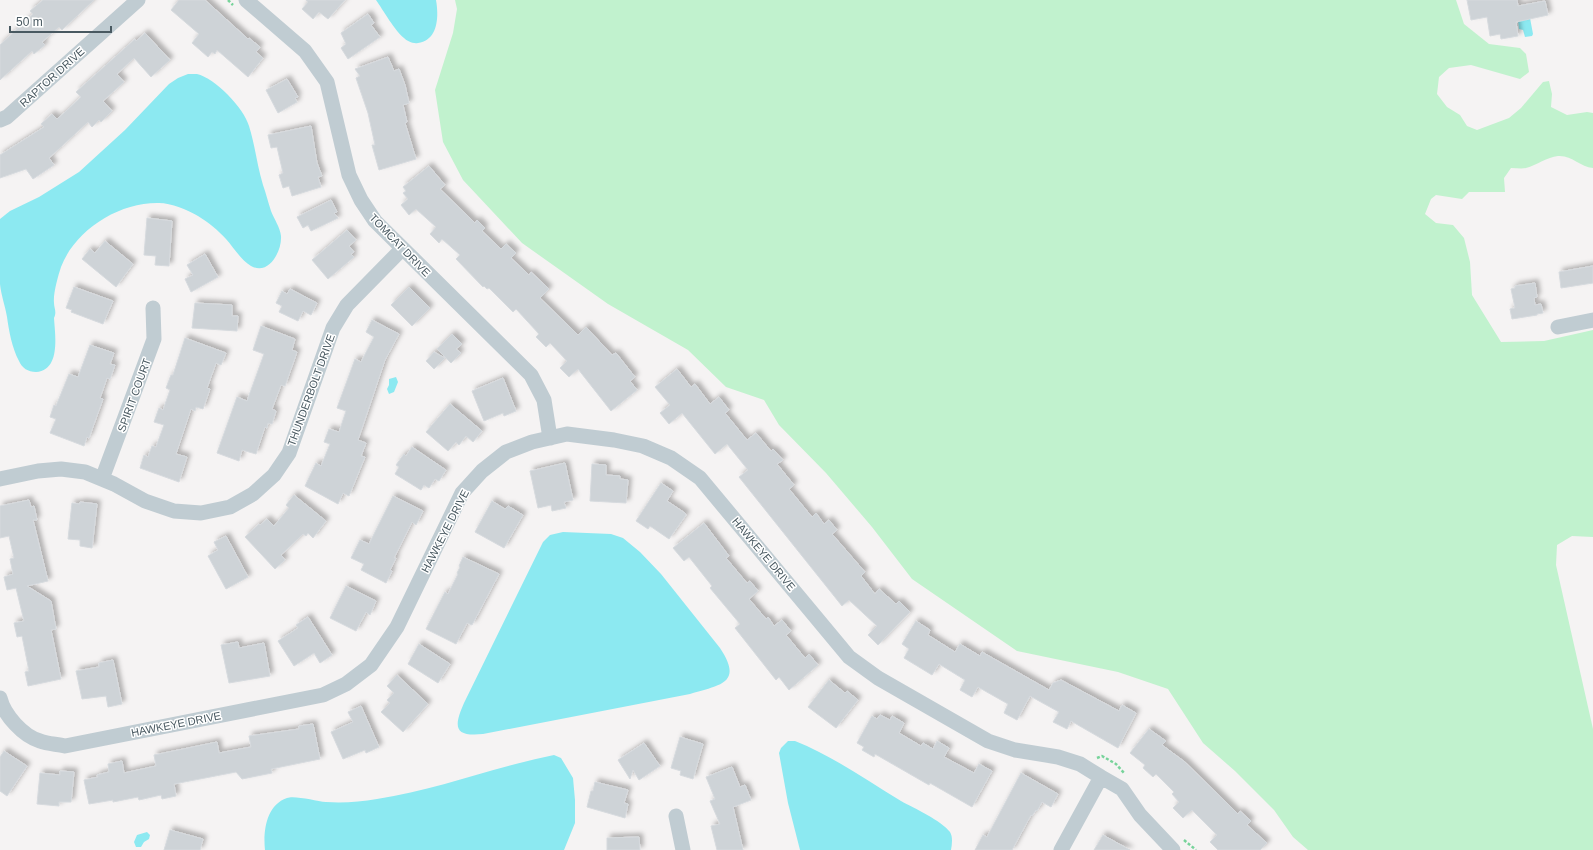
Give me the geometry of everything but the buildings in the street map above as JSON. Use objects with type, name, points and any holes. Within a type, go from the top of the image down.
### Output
[{"type":"street","name":"RAPTOR DRIVE","points":[[0,120],[8,117],[138,0]]},
{"type":"street","name":"TOMCAT DRIVE","points":[[241,4],[305,51],[327,82],[349,175],[361,200],[374,221],[531,375],[544,400],[550,438]]},
{"type":"street","name":"THUNDERBOLT DRIVE","points":[[0,479],[38,471],[61,469],[84,472],[102,479],[145,501],[174,511],[201,513],[230,507],[253,494],[274,475],[289,452],[333,328],[347,305],[402,249]]},
{"type":"street","name":"SPIRIT COURT","points":[[102,479],[154,340],[153,308]]},
{"type":"street","points":[[1558,327],[1593,320]]},
{"type":"street","name":"HAWKEYE DRIVE","points":[[0,698],[1,705],[17,727],[39,741],[65,746],[323,695],[346,684],[371,665],[397,627],[462,493],[482,471],[506,452],[532,442],[567,434],[614,440],[643,446],[671,458],[700,478],[849,657],[878,678],[988,741],[1016,750],[1058,757],[1080,764],[1122,789],[1140,814],[1173,850]]},
{"type":"street","points":[[1060,850],[1101,777]]},
{"type":"street","points":[[676,816],[683,850]]},
{"type":"path","points":[[228,0],[241,4]]},
{"type":"green space","points":[[455,0],[1456,0],[1464,24],[1489,44],[1520,48],[1526,54],[1529,72],[1520,79],[1471,65],[1449,68],[1439,77],[1437,94],[1447,107],[1460,115],[1467,126],[1477,130],[1509,118],[1521,108],[1543,82],[1549,81],[1552,94],[1551,107],[1567,115],[1587,112],[1593,113],[1593,168],[1584,166],[1568,157],[1558,156],[1526,168],[1511,168],[1504,178],[1505,192],[1469,192],[1462,199],[1436,195],[1431,199],[1425,214],[1436,223],[1453,225],[1464,238],[1470,262],[1472,295],[1501,342],[1544,341],[1593,330],[1593,537],[1572,536],[1557,545],[1556,565],[1593,729],[1593,850],[1308,850],[1293,837],[1274,810],[1235,771],[1203,743],[1168,689],[1118,672],[1017,651],[912,579],[872,527],[826,473],[779,425],[764,400],[726,387],[688,350],[608,304],[522,243],[463,180],[443,142],[435,90],[453,33],[457,9]]},
{"type":"water","points":[[376,0],[436,0],[437,20],[433,33],[425,41],[412,43],[408,41],[397,31]]},
{"type":"water","points":[[1530,18],[1533,34],[1532,36],[1525,37],[1523,30],[1519,29],[1518,20]]},
{"type":"water","points":[[188,74],[197,74],[212,81],[220,87],[235,103],[246,119],[251,133],[263,185],[281,236],[281,242],[277,255],[269,265],[263,268],[251,266],[217,230],[189,211],[169,204],[144,204],[129,207],[114,213],[88,230],[77,241],[61,267],[54,295],[55,351],[50,365],[44,370],[36,372],[24,368],[14,351],[1,292],[0,219],[10,211],[39,197],[79,172],[125,130],[169,84]]},
{"type":"water","points":[[396,377],[398,382],[394,392],[389,394],[387,389],[389,379]]},
{"type":"water","points":[[563,532],[611,534],[623,538],[640,552],[661,574],[720,648],[730,669],[729,676],[719,685],[690,694],[483,734],[466,734],[461,732],[458,728],[458,724],[464,703],[543,542],[550,535]]},
{"type":"water","points":[[788,741],[795,741],[823,754],[934,819],[950,832],[952,838],[951,850],[800,850],[788,803],[779,753],[781,748]]},
{"type":"water","points":[[554,755],[561,758],[573,778],[575,823],[564,850],[265,850],[266,827],[270,813],[280,802],[290,797],[332,802],[371,800],[422,790]]},
{"type":"water","points":[[147,832],[150,835],[149,839],[144,842],[141,847],[136,847],[134,842],[137,835]]}]
